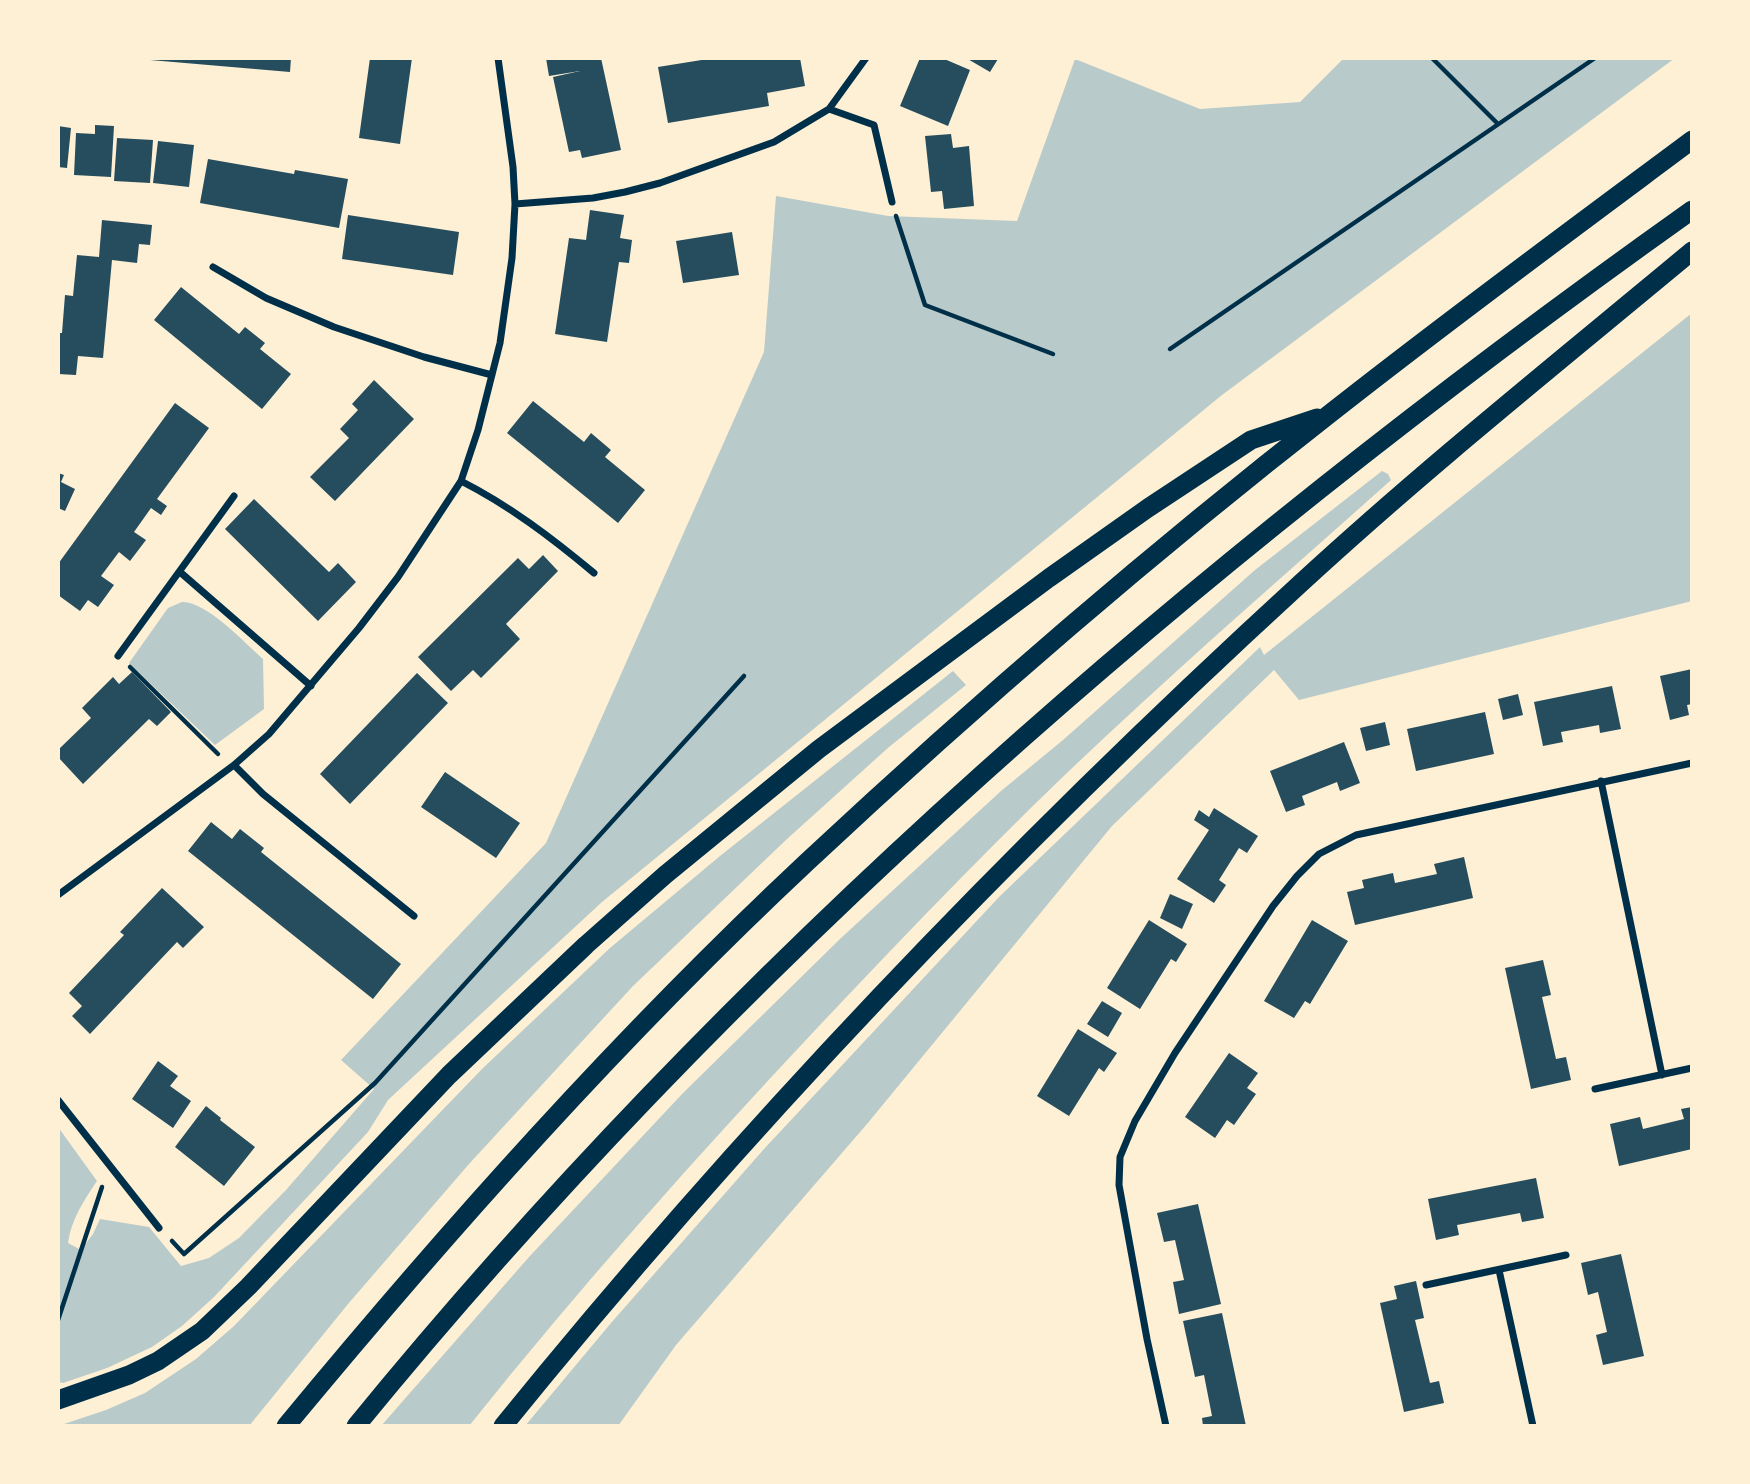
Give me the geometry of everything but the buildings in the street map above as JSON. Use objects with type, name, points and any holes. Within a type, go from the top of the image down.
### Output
[{"type":"highway","points":[[286,1426],[363,1333],[534,1139],[807,862],[1076,621],[1328,415],[1462,311],[1692,140]]},
{"type":"highway","points":[[356,1426],[542,1210],[715,1028],[948,804],[1217,574],[1335,479],[1555,309],[1692,210]]},
{"type":"highway","points":[[503,1426],[615,1291],[808,1074],[967,907],[1129,746],[1300,583],[1386,506],[1692,251]]},
{"type":"highway","points":[[58,1400],[158,1361],[202,1331],[248,1287],[449,1075],[586,945],[665,875],[819,749],[1049,578],[1251,440],[1328,415]]},
{"type":"street","points":[[58,895],[233,766],[269,733],[311,686],[398,577],[461,481],[492,375],[506,309],[512,258],[515,204],[513,167],[498,58]]},
{"type":"street","points":[[515,204],[593,198],[660,183],[774,142],[829,109],[866,58]]},
{"type":"street","points":[[829,109],[874,125],[892,202]]},
{"type":"street","points":[[214,267],[266,298],[334,327],[424,357],[492,375]]},
{"type":"street","points":[[461,481],[492,497],[545,532],[594,573]]},
{"type":"street","points":[[118,656],[234,496]]},
{"type":"street","points":[[180,572],[311,686]]},
{"type":"street","points":[[1166,1426],[1119,1185],[1120,1157],[1135,1121],[1175,1053],[1273,906],[1319,854],[1356,835],[1692,763]]},
{"type":"street","points":[[233,766],[263,794],[414,916]]},
{"type":"street","points":[[1601,781],[1662,1074]]},
{"type":"street","points":[[1595,1089],[1692,1068]]},
{"type":"street","points":[[58,1100],[159,1228]]},
{"type":"street","points":[[1426,1285],[1566,1255]]},
{"type":"street","points":[[1500,1270],[1533,1426]]},
{"type":"path","points":[[1432,58],[1499,124]]},
{"type":"path","points":[[1170,349],[1595,58]]},
{"type":"path","points":[[892,202],[925,305],[1053,354]]},
{"type":"path","points":[[118,656],[233,766]]},
{"type":"path","points":[[159,1228],[184,1254],[375,1083],[744,676]]},
{"type":"path","points":[[58,1320],[109,1166]]},
{"type":"shaded area","points":[[1344,58],[1675,58],[1222,395],[602,902],[388,1100],[368,1132],[214,1297],[182,1326],[152,1347],[107,1368],[63,1383],[58,1382],[58,1127],[97,1181],[75,1218],[68,1243],[81,1250],[100,1219],[149,1227],[181,1266],[209,1258],[239,1238],[286,1190],[374,1089],[341,1060],[546,843],[764,352],[776,196],[888,216],[1017,221],[1075,59],[1200,109],[1300,102]]},
{"type":"shaded area","points":[[1692,313],[1692,601],[1299,700],[1274,670],[1112,826],[867,1124],[676,1345],[618,1426],[525,1426],[611,1323],[764,1149],[999,897],[1260,647],[1264,655]]},
{"type":"shaded area","points":[[1382,471],[1388,474],[1391,480],[1104,738],[995,844],[889,953],[684,1173],[553,1323],[469,1426],[381,1426],[529,1257],[684,1092],[841,938],[1001,791],[1063,740],[1255,570]]},
{"type":"shaded area","points":[[182,602],[202,608],[213,615],[263,659],[264,709],[215,745],[129,663],[168,608]]},
{"type":"shaded area","points":[[953,671],[966,685],[889,747],[787,839],[633,986],[469,1164],[348,1304],[249,1426],[58,1426],[145,1393],[196,1359],[234,1326],[483,1068],[610,948],[720,856]]}]
